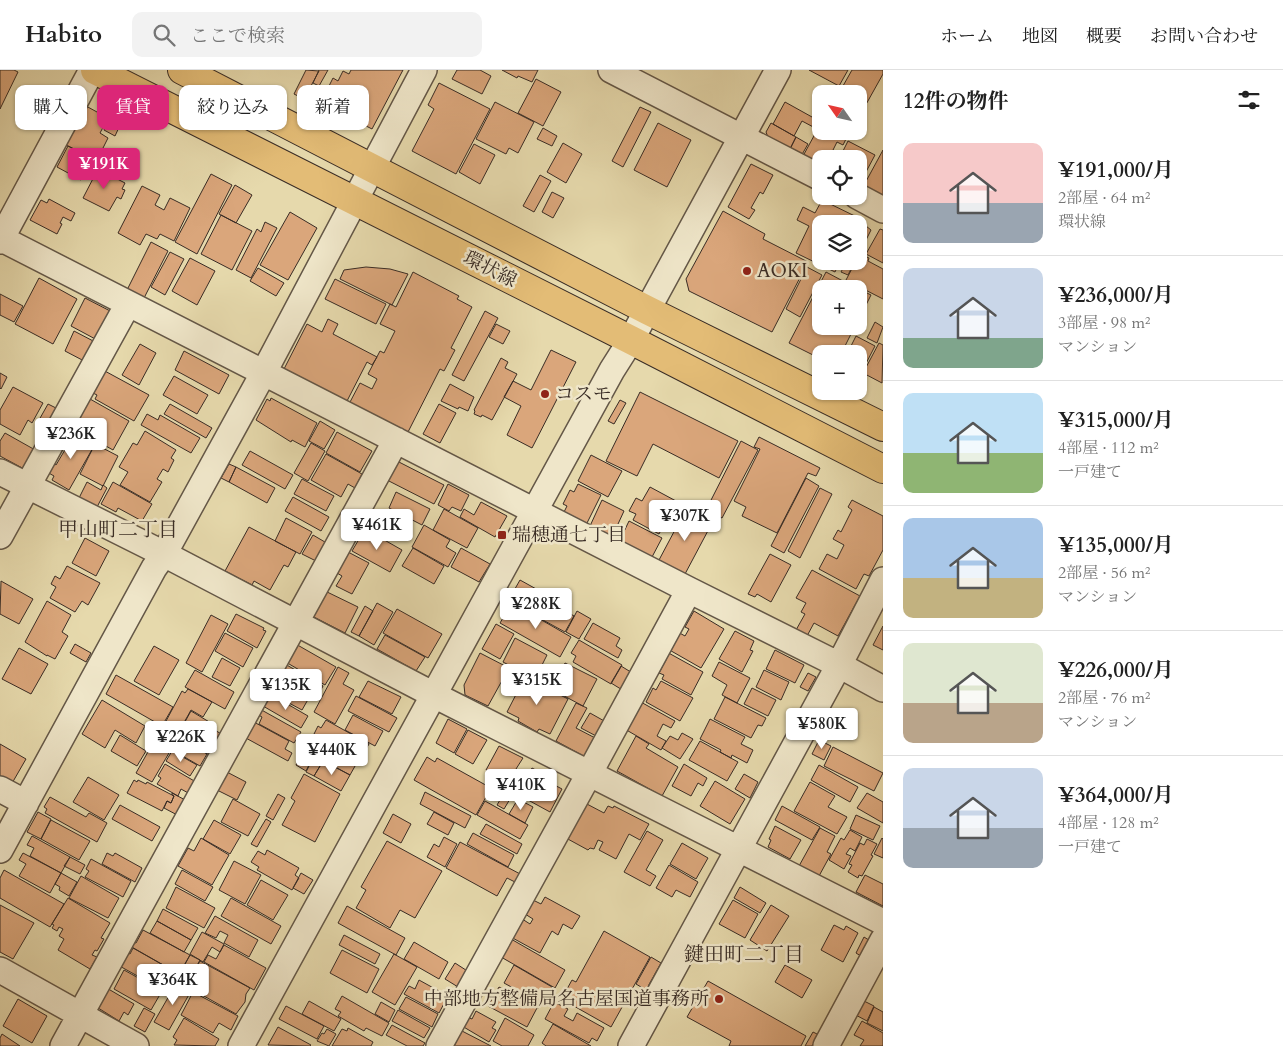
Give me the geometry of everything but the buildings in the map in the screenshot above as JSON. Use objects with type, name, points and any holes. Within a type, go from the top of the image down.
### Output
[{"type":"main road","name":"環状線","points":[[94,70],[631,340],[883,470]]},
{"type":"main road","name":"環状線","points":[[182,70],[647,310],[883,427]]},
{"type":"street","points":[[94,70],[0,239],[883,689]]},
{"type":"street","points":[[0,850],[154,568],[164,554],[264,372],[424,70]]},
{"type":"street","points":[[611,70],[812,173]]},
{"type":"street","points":[[241,1046],[534,510],[612,370],[631,340],[778,70]]},
{"type":"street","points":[[867,201],[883,210]]},
{"type":"street","points":[[0,536],[128,304]]},
{"type":"street","points":[[63,1046],[396,440]]},
{"type":"street","points":[[0,472],[164,554],[434,695],[883,922]]},
{"type":"street","points":[[631,1046],[740,849],[883,580]]},
{"type":"street","points":[[439,1046],[590,774],[689,590]]},
{"type":"street","points":[[0,789],[26,804]]},
{"type":"street","points":[[826,1046],[883,940]]},
{"type":"street","points":[[0,970],[136,1046]]},
{"type":"place","name":"AOKI","points":[[747,271]]},
{"type":"place","name":"コスモ","points":[[545,394]]},
{"type":"place","name":"瑞穂通七丁目","points":[[502,535]]},
{"type":"place","name":"中部地方整備局名古屋国道事務所","points":[[719,999]]},
{"type":"district","name":"甲山町二丁目","points":[[118,529]]},
{"type":"district","name":"鍵田町二丁目","points":[[744,954]]}]
